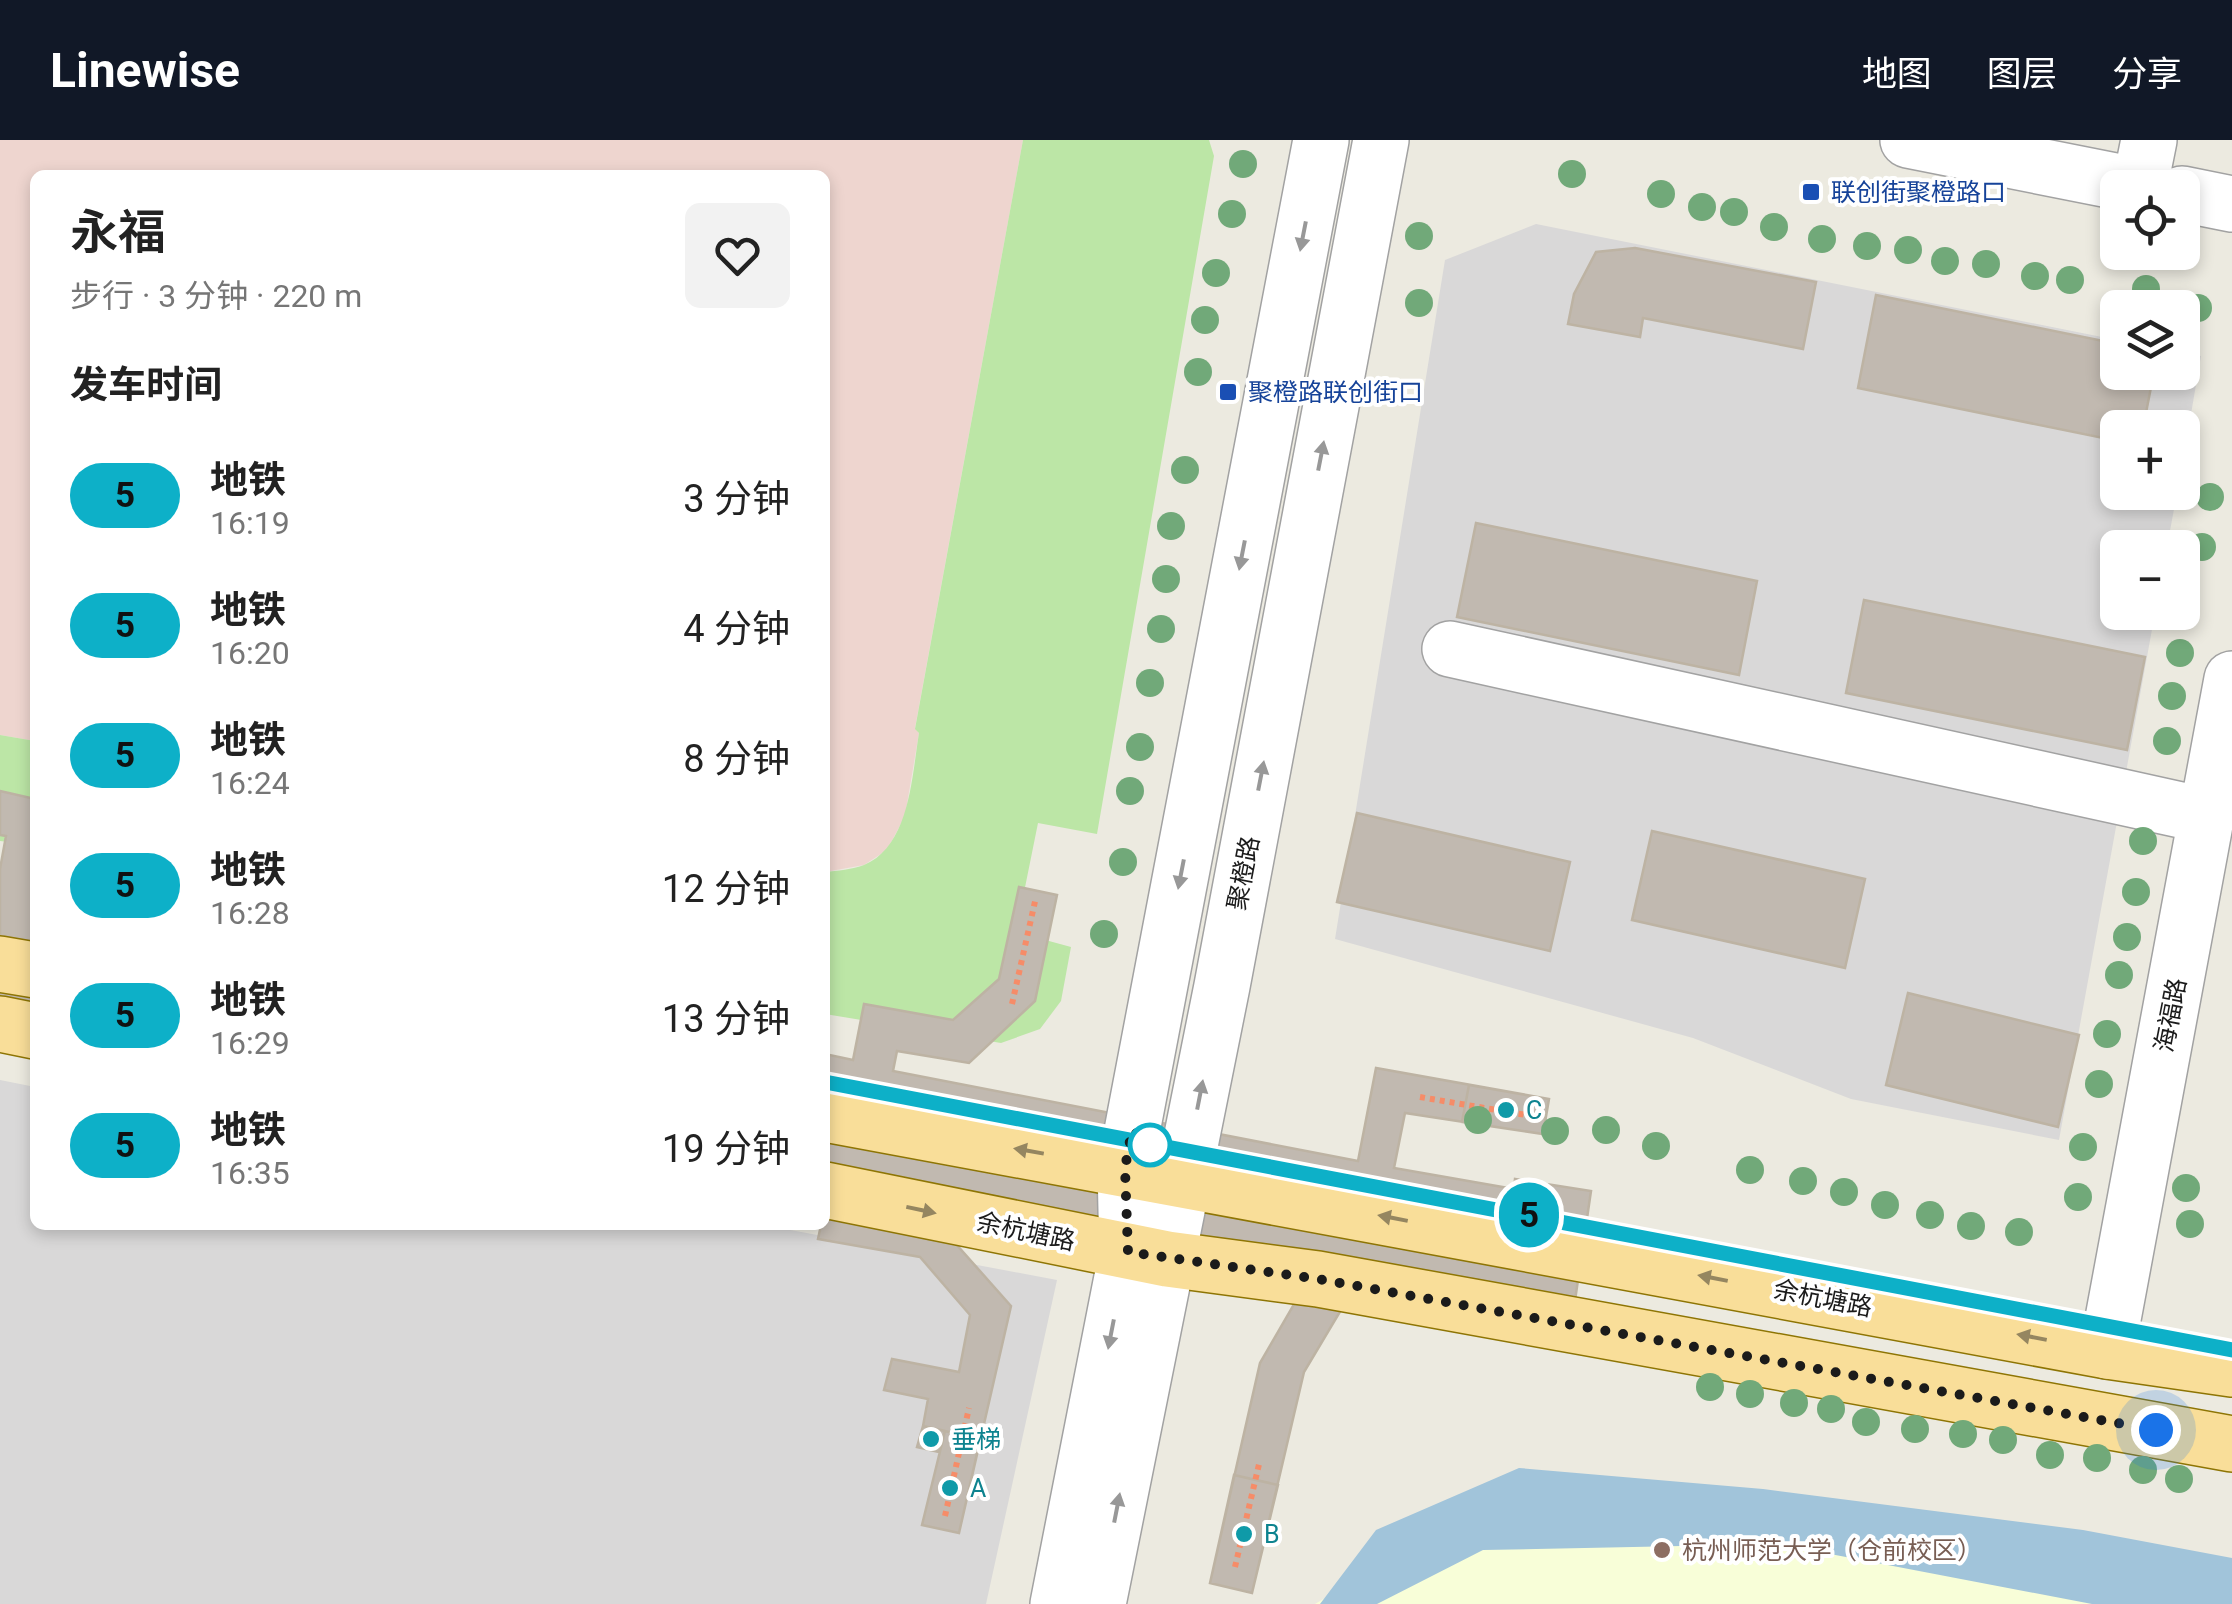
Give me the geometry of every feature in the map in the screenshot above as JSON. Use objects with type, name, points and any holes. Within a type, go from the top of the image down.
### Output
[{"type":"main road","points":[[0,964],[30,969]]},
{"type":"main road","points":[[0,1024],[30,1029]]},
{"type":"main road","name":"余杭塘路","points":[[830,1115],[2107,1352],[2232,1369]]},
{"type":"main road","name":"余杭塘路","points":[[830,1191],[1147,1256],[1318,1279],[2232,1444]]},
{"type":"street","name":"聚橙路","points":[[1098,1604],[1147,1256],[1125,1168],[1321,140]]},
{"type":"street","name":"聚橙路","points":[[1058,1604],[1147,1256],[1183,1178],[1380,140]]},
{"type":"street","points":[[1908,140],[2108,170]]},
{"type":"street","points":[[2200,193],[2232,204]]},
{"type":"street","points":[[1450,649],[2208,816]]},
{"type":"street","name":"海福路","points":[[2107,1352],[2232,679]]},
{"type":"path","points":[[1012,1004],[1036,896]]},
{"type":"path","points":[[1420,1097],[1532,1116]]},
{"type":"path","points":[[945,1516],[970,1408]]},
{"type":"path","points":[[1235,1567],[1260,1460]]},
{"type":"shaded area","points":[[0,140],[1023,140],[915,728],[919,733],[905,816],[887,850],[864,865],[830,871],[830,170],[30,170],[30,740],[0,735]]},
{"type":"shaded area","points":[[1536,224],[2100,337],[2100,390],[2195,390],[2192,410],[2100,410],[2100,510],[2174,510],[2170,530],[2100,530],[2100,630],[2152,630],[2059,1140],[1851,1099],[1693,1038],[1335,939],[1445,260]]},
{"type":"shaded area","points":[[0,1080],[30,1086],[30,1230],[791,1230],[1057,1280],[986,1604],[0,1604]]},
{"type":"shaded area","name":"杭州师范大学（仓前校区）","points":[[1496,1497],[2186,1604],[1315,1604]]},
{"type":"green space","points":[[1023,140],[1209,140],[1214,156],[1097,834],[1038,823],[1016,932],[1071,947],[1061,1001],[1040,1029],[1001,1043],[830,1015],[830,872],[864,865],[891,842],[911,788],[919,733],[915,729]]},
{"type":"green space","points":[[0,735],[30,740],[30,844],[0,841]]},
{"type":"water","points":[[1519,1468],[1763,1489],[2083,1530],[2232,1558],[2232,1604],[2092,1604],[1778,1544],[1483,1550],[1377,1604],[1320,1604],[1376,1530]]},
{"type":"building","points":[[1635,248],[1816,282],[1803,349],[1643,318],[1640,337],[1568,324],[1574,294],[1596,252]]},
{"type":"building","points":[[1876,295],[2100,340],[2100,390],[2150,390],[2147,410],[2100,410],[2100,437],[1858,388]]},
{"type":"building","points":[[1476,523],[1757,581],[1739,675],[1457,617]]},
{"type":"building","points":[[1864,600],[2145,657],[2127,750],[1846,693]]},
{"type":"building","points":[[0,791],[30,798],[30,1035],[0,1030],[0,869],[6,836],[0,835]]},
{"type":"building","points":[[1357,813],[1570,862],[1550,951],[1337,902]]},
{"type":"building","points":[[1652,831],[1865,879],[1845,968],[1632,920]]},
{"type":"building","points":[[1019,887],[1057,895],[1035,1001],[969,1063],[897,1051],[893,1071],[1358,1161],[1376,1068],[1549,1099],[1543,1134],[1405,1113],[1394,1168],[1514,1189],[1515,1179],[1591,1191],[1571,1328],[1360,1278],[1304,1372],[1252,1593],[1210,1583],[1260,1363],[1315,1268],[940,1226],[1011,1306],[959,1533],[922,1525],[945,1431],[923,1426],[928,1399],[884,1390],[892,1359],[959,1372],[970,1315],[920,1257],[818,1239],[820,1230],[830,1230],[830,1055],[853,1060],[864,1004],[953,1020],[999,979]]},
{"type":"building","points":[[1908,993],[2079,1035],[2058,1127],[1886,1085]]},
{"type":"building","name":"C","points":[[1469,1085],[1549,1099],[1543,1134],[1462,1122]]},
{"type":"building","name":"垂梯","points":[[923,1426],[945,1431],[939,1452],[917,1447]]},
{"type":"building","name":"A","points":[[945,1431],[980,1440],[959,1533],[922,1525]]},
{"type":"building","name":"B","points":[[1234,1475],[1278,1485],[1252,1593],[1210,1583]]},
{"type":"metro line","name":"5","points":[[830,1083],[2232,1350]]},
{"type":"place","name":"联创街聚橙路口","points":[[1811,192]]},
{"type":"place","name":"聚橙路联创街口","points":[[1228,392]]},
{"type":"place","name":"C","points":[[1506,1110]]},
{"type":"place","name":"垂梯","points":[[931,1439]]},
{"type":"place","name":"A","points":[[950,1488]]},
{"type":"place","name":"B","points":[[1244,1534]]},
{"type":"place","name":"杭州师范大学（仓前校区）","points":[[1662,1550]]},
{"type":"route","points":[[1150,1145],[1132,1130],[1125,1168],[1128,1252],[1318,1279],[2156,1430]]}]
